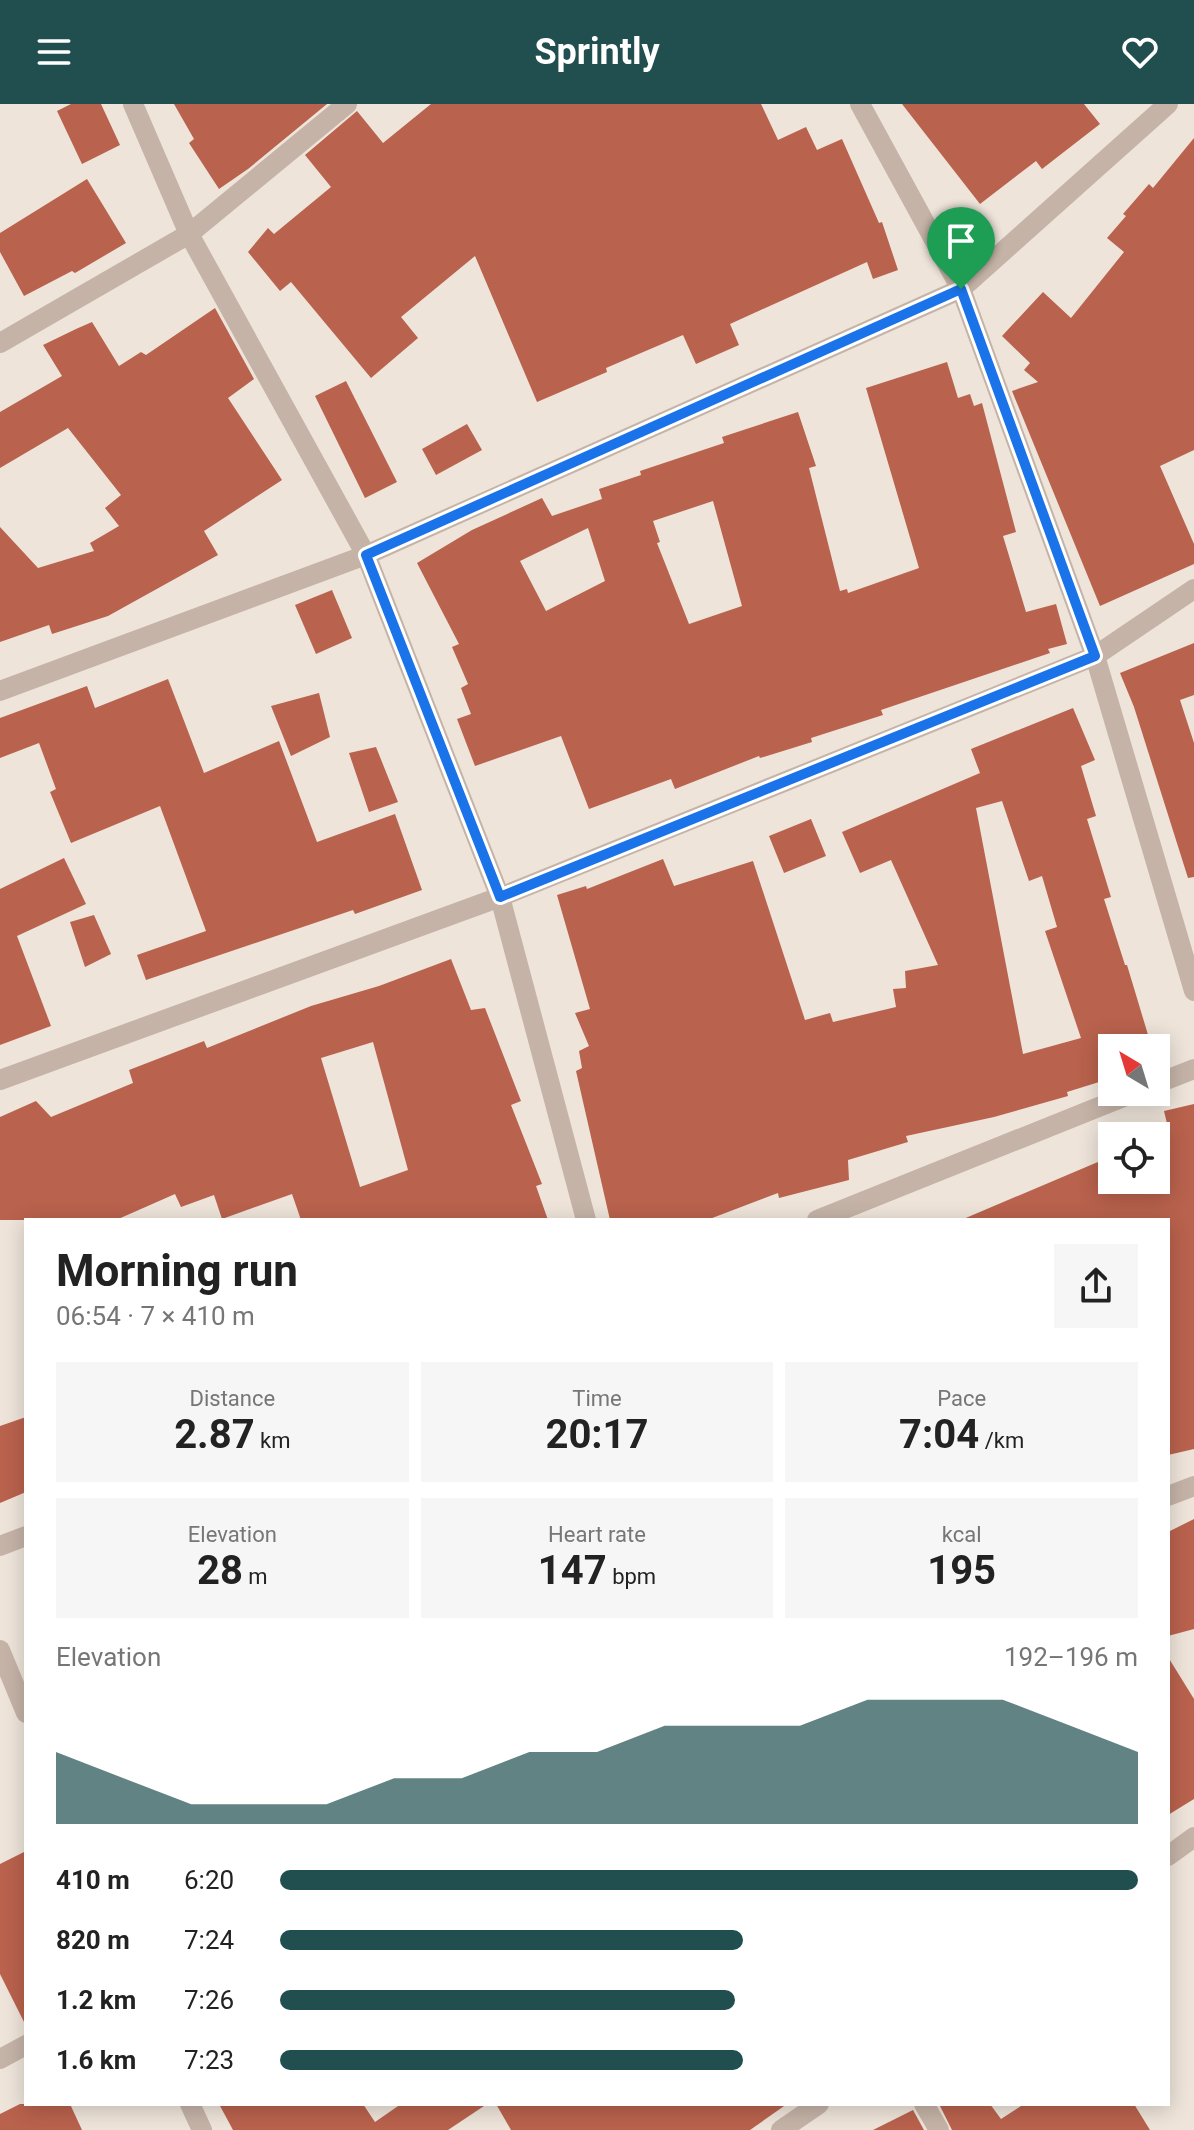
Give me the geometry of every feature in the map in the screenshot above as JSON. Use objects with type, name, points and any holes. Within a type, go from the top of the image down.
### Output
[{"type":"street","points":[[133,104],[189,234],[366,555],[500,897],[585,1218]]},
{"type":"street","points":[[0,343],[189,234],[347,104]]},
{"type":"street","points":[[860,104],[961,289],[1095,656],[1194,991]]},
{"type":"street","points":[[0,691],[366,555],[961,289],[1168,104]]},
{"type":"street","points":[[0,1080],[500,897],[1095,656],[1194,589]]},
{"type":"street","points":[[1170,1078],[1194,1069]]},
{"type":"street","points":[[822,1218],[1101,1106]]},
{"type":"street","points":[[1170,1495],[1194,1486]]},
{"type":"street","points":[[0,1546],[24,1537]]},
{"type":"street","points":[[0,1650],[24,1708]]},
{"type":"street","points":[[1170,1855],[1194,1837]]},
{"type":"street","points":[[0,2059],[24,2046]]},
{"type":"street","points":[[191,2106],[202,2130]]},
{"type":"street","points":[[781,2130],[816,2106]]},
{"type":"street","points":[[925,2106],[939,2130]]},
{"type":"building","points":[[71,104],[101,104],[120,145],[82,164],[57,111]]},
{"type":"building","points":[[174,104],[327,104],[219,189],[189,143],[194,139]]},
{"type":"building","points":[[431,104],[761,104],[778,140],[806,127],[817,150],[842,139],[879,223],[882,222],[898,270],[873,279],[867,262],[730,324],[739,345],[696,364],[683,335],[537,402],[475,256],[401,317],[418,338],[371,378],[291,282],[280,291],[248,252],[268,228],[274,234],[331,187],[305,155],[357,111],[383,143]]},
{"type":"building","points":[[902,104],[1084,104],[1100,124],[1042,169],[1036,161],[980,204]]},
{"type":"building","points":[[1194,138],[1194,450],[1160,466],[1194,544],[1194,564],[1100,606],[1012,391],[1038,382],[1024,370],[1030,363],[1002,336],[1043,292],[1071,318],[1124,252],[1107,238],[1126,216],[1123,214],[1149,184],[1153,188]]},
{"type":"building","points":[[87,179],[126,243],[75,273],[72,271],[24,296],[0,252],[0,233]]},
{"type":"building","points":[[215,308],[254,379],[228,398],[282,480],[204,531],[218,555],[108,616],[52,634],[49,625],[0,642],[0,527],[38,568],[94,551],[90,543],[119,526],[105,508],[121,495],[68,428],[0,468],[0,412],[62,376],[43,345],[92,322],[119,366],[141,352],[146,355]]},
{"type":"building","points":[[947,362],[958,398],[970,394],[974,406],[982,403],[1016,532],[1003,536],[1026,612],[1056,604],[1067,644],[1048,649],[1050,653],[881,710],[883,715],[811,738],[812,742],[759,756],[675,789],[671,779],[589,809],[561,736],[475,766],[457,719],[471,714],[461,688],[468,684],[452,647],[459,644],[417,563],[472,530],[542,498],[552,516],[602,499],[599,489],[641,475],[640,471],[724,443],[722,437],[798,412],[816,466],[809,468],[840,591],[847,589],[848,593],[919,568],[866,388]],"holes":[[[713,501],[742,606],[689,624],[657,543],[660,542],[653,521]],[[588,528],[605,581],[546,611],[520,561]]]},
{"type":"building","points":[[346,381],[397,482],[365,498],[315,396]]},
{"type":"building","points":[[467,424],[482,450],[436,475],[422,449]]},
{"type":"building","points":[[332,590],[352,638],[316,654],[295,605]]},
{"type":"building","points":[[1194,643],[1194,695],[1180,700],[1194,743],[1194,877],[1188,878],[1134,707],[1120,673]]},
{"type":"building","points":[[168,679],[204,773],[279,741],[317,842],[395,814],[422,890],[146,980],[137,955],[206,931],[160,806],[71,843],[50,792],[56,789],[39,743],[0,758],[0,718],[87,686],[95,708]]},
{"type":"building","points":[[319,693],[330,737],[291,756],[271,706]]},
{"type":"building","points":[[1073,708],[1095,760],[1081,766],[1096,816],[1087,819],[1111,897],[1104,899],[1148,1034],[1098,1034],[1098,1082],[1067,1092],[1068,1096],[994,1117],[906,1136],[908,1142],[848,1160],[849,1180],[779,1198],[778,1193],[712,1218],[610,1218],[576,1071],[582,1068],[579,1051],[589,1046],[575,1013],[590,1009],[557,895],[586,886],[587,889],[663,859],[674,886],[753,861],[805,1020],[830,1013],[833,1022],[896,1007],[893,989],[906,988],[905,971],[938,965],[891,860],[860,873],[842,832],[980,773],[971,749]],"holes":[[[1002,801],[1029,881],[1042,876],[1057,927],[1045,931],[1081,1038],[1023,1054],[976,808]]]},
{"type":"building","points":[[376,747],[398,802],[369,812],[349,753]]},
{"type":"building","points":[[811,819],[826,856],[784,873],[769,836]]},
{"type":"building","points":[[64,858],[86,904],[17,936],[51,1026],[0,1045],[0,889]]},
{"type":"building","points":[[94,915],[111,954],[85,967],[70,922]]},
{"type":"building","points":[[451,959],[471,1010],[485,1008],[521,1101],[511,1105],[542,1184],[536,1186],[547,1218],[300,1218],[292,1194],[222,1218],[214,1195],[181,1207],[175,1194],[121,1218],[0,1220],[0,1117],[36,1101],[51,1117],[133,1083],[129,1070],[204,1041],[207,1048],[311,1006],[379,986]],"holes":[[[373,1042],[408,1170],[360,1187],[321,1058]]]},
{"type":"building","points":[[1194,1104],[1194,1449],[1170,1455],[1170,1218],[966,1218],[1098,1162],[1098,1194],[1170,1194],[1170,1122],[1167,1122],[1164,1111]]},
{"type":"building","points":[[24,1418],[24,1493],[0,1503],[0,1426]]},
{"type":"building","points":[[1194,1519],[1194,1629],[1170,1635],[1170,1531]]},
{"type":"building","points":[[1170,1660],[1194,1699],[1194,1799],[1170,1814]]},
{"type":"building","points":[[24,1852],[24,2022],[0,1974],[0,1864]]},
{"type":"building","points":[[20,2104],[71,2106],[82,2130],[0,2130],[0,2114]]},
{"type":"building","points":[[220,2106],[364,2106],[375,2122],[398,2106],[484,2106],[448,2130],[233,2130]]},
{"type":"building","points":[[497,2106],[784,2106],[750,2130],[511,2130]]},
{"type":"building","points":[[940,2106],[991,2106],[1001,2119],[1021,2106],[1135,2106],[1150,2130],[952,2130]]},
{"type":"building","points":[[913,2110],[924,2130],[873,2130]]},
{"type":"route","points":[[961,289],[1095,656],[500,897],[366,555],[961,289]]}]
